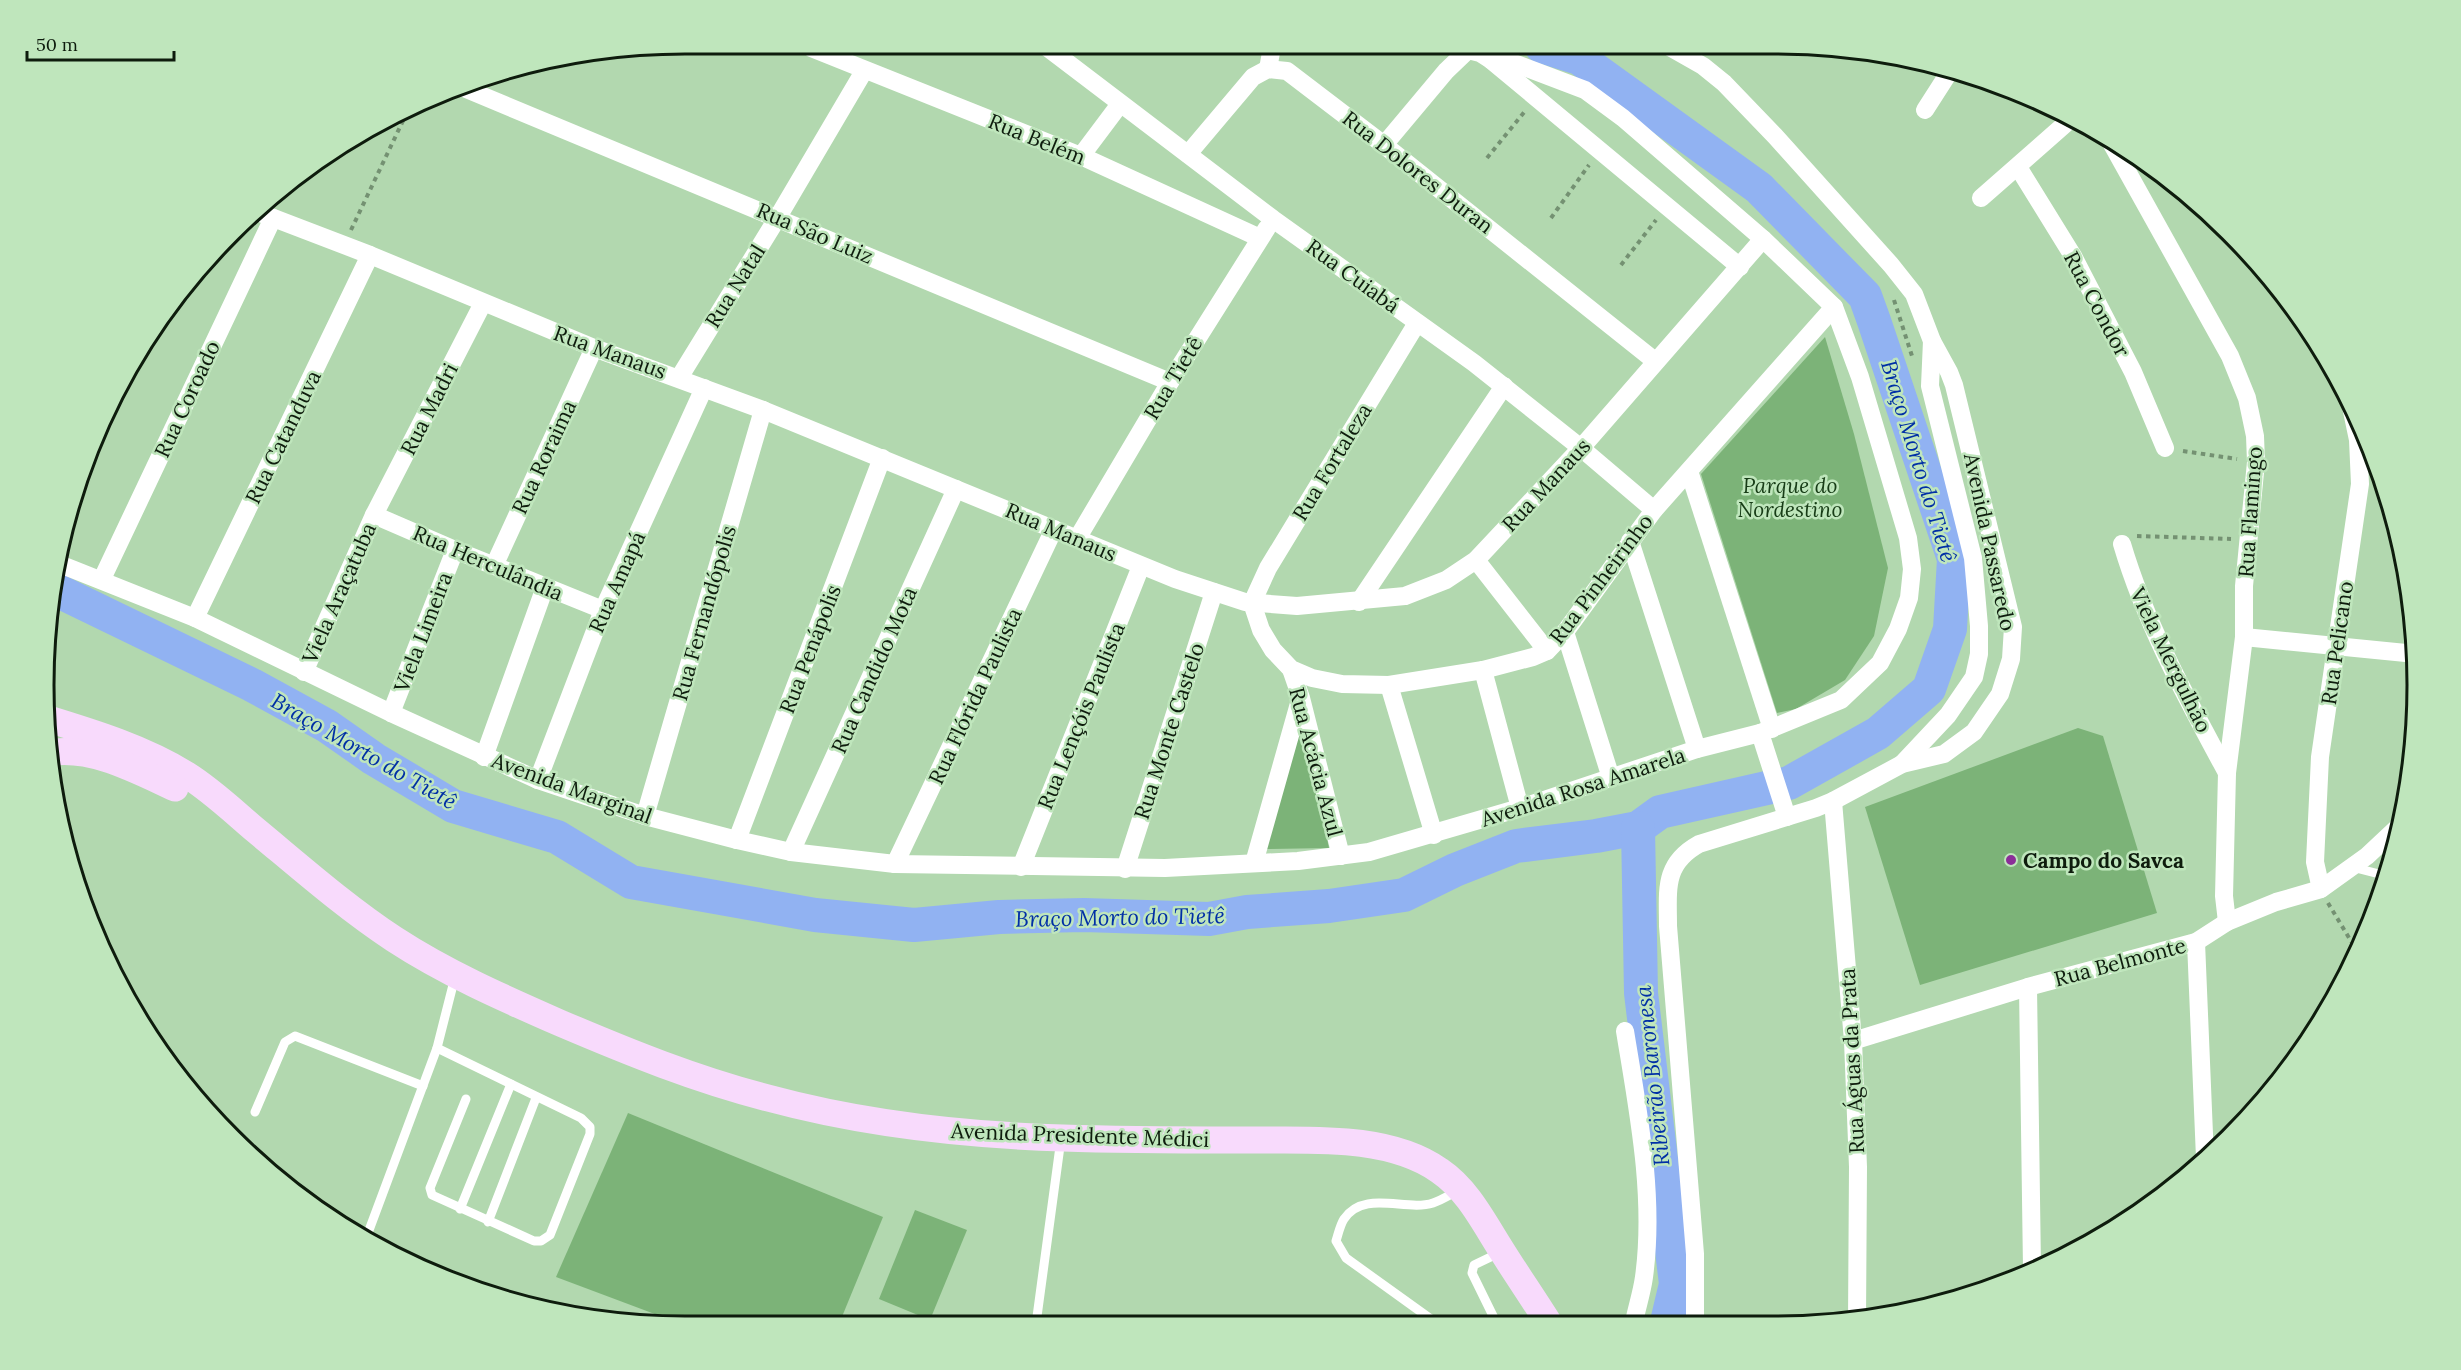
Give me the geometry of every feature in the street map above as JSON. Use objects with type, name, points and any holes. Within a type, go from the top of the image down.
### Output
[{"type":"main road","name":"Avenida Presidente Médici","points":[[55,721],[105,736],[149,755],[188,776],[350,908],[393,938],[456,975],[594,1038],[700,1078],[770,1099],[865,1118],[952,1131],[1061,1138],[1315,1141],[1368,1144],[1406,1152],[1439,1170],[1461,1189],[1544,1316]]},
{"type":"main road","name":"Avenida Presidente Médici","points":[[58,753],[79,753],[108,760],[146,774],[244,820]]},
{"type":"street","name":"Rua Belém","points":[[825,54],[1081,156],[1260,238]]},
{"type":"street","name":"Rua Cuiabá","points":[[1056,54],[1273,219],[1504,386],[1654,510]]},
{"type":"street","points":[[1188,153],[1242,88],[1253,77],[1268,69],[1271,54]]},
{"type":"street","points":[[1384,144],[1446,71],[1456,54]]},
{"type":"street","points":[[1482,54],[1740,267]]},
{"type":"street","name":"Avenida Passaredo","points":[[1681,54],[1724,83],[1775,136],[1914,294],[1932,341],[1954,385],[2013,627],[2011,659],[2000,694],[1974,732],[1944,754],[1902,764],[1833,801],[1699,844],[1676,861],[1670,875],[1668,926],[1695,1254],[1695,1316]]},
{"type":"street","points":[[1491,60],[1511,62],[1585,90],[1623,118],[1763,238],[1834,307]]},
{"type":"street","name":"Rua Dolores Duran","points":[[1268,69],[1278,68],[1291,73],[1384,144],[1655,362]]},
{"type":"street","name":"Rua Natal","points":[[679,378],[864,71]]},
{"type":"street","points":[[1925,110],[1946,78]]},
{"type":"street","name":"Rua São Luiz","points":[[472,91],[1170,382]]},
{"type":"street","points":[[1081,156],[1120,104]]},
{"type":"street","points":[[1981,198],[2065,124]]},
{"type":"street","name":"Rua Flamingo","points":[[2118,154],[2230,356],[2247,398],[2255,436],[2256,462],[2244,586],[2244,637],[2228,773],[2224,896],[2227,922]]},
{"type":"street","name":"Rua Condor","points":[[2018,167],[2073,256],[2106,319],[2133,372],[2164,448]]},
{"type":"street","name":"Rua Manaus","points":[[265,215],[370,255],[594,348],[763,410],[1141,566],[1252,603],[1297,606],[1386,600],[1423,590],[1446,580],[1476,560],[1581,448],[1763,238]]},
{"type":"street","name":"Rua Coroado","points":[[102,579],[273,218]]},
{"type":"street","name":"Rua Tietê","points":[[1077,539],[1170,382],[1273,219]]},
{"type":"street","name":"Rua Catanduva","points":[[195,618],[370,255]]},
{"type":"street","name":"Rua Madri","points":[[375,515],[483,303]]},
{"type":"street","name":"Rua Pinheirinho","points":[[1252,603],[1265,639],[1291,669],[1312,678],[1342,684],[1389,685],[1483,670],[1517,662],[1546,651],[1565,632],[1654,510],[1834,307]]},
{"type":"street","name":"Avenida Rosa Amarela","points":[[1125,869],[1254,863],[1341,856],[1388,848],[1520,808],[1697,749],[1766,731],[1841,700],[1880,663],[1898,629],[1909,598],[1912,569],[1908,538],[1860,377],[1834,307]]},
{"type":"street","name":"Rua Fortaleza","points":[[1252,603],[1268,568],[1417,323]]},
{"type":"street","name":"Avenida Passaredo","points":[[1902,764],[1948,715],[1974,677],[1979,654],[1973,558],[1930,386],[1932,341]]},
{"type":"street","name":"Rua Roraima","points":[[494,566],[594,348]]},
{"type":"street","points":[[1359,602],[1504,386]]},
{"type":"street","name":"Rua Amapá","points":[[538,780],[603,610],[704,388]]},
{"type":"street","name":"Rua Fernandópolis","points":[[645,816],[763,410]]},
{"type":"street","name":"Rua Pelicano","points":[[2321,889],[2315,862],[2320,757],[2360,484],[2358,442]]},
{"type":"street","name":"Rua Penápolis","points":[[737,840],[882,458]]},
{"type":"street","points":[[1689,471],[1766,731],[1787,817]]},
{"type":"street","name":"Rua Candido Mota","points":[[791,852],[956,489]]},
{"type":"street","name":"Rua Herculândia","points":[[375,515],[603,610]]},
{"type":"street","name":"Viela Araçatuba","points":[[304,672],[375,515]]},
{"type":"street","name":"Rua Flórida Paulista","points":[[895,864],[1054,529]]},
{"type":"street","points":[[1630,541],[1697,749]]},
{"type":"street","name":"Viela Mergulhão","points":[[2122,544],[2133,582],[2151,626],[2228,773]]},
{"type":"street","name":"Viela Limeira","points":[[391,714],[455,550]]},
{"type":"street","points":[[1476,560],[1546,651]]},
{"type":"street","name":"Avenida Marginal","points":[[65,566],[195,618],[484,757],[538,780],[645,816],[791,852],[895,864],[944,863],[1125,869]]},
{"type":"street","name":"Rua Lençóis Paulista","points":[[1021,867],[1141,566]]},
{"type":"street","points":[[484,757],[545,587]]},
{"type":"street","name":"Rua Monte Castelo","points":[[1125,869],[1214,592]]},
{"type":"street","points":[[1565,632],[1611,778]]},
{"type":"street","points":[[2244,637],[2406,653]]},
{"type":"street","name":"Rua Acácia Azul","points":[[1291,669],[1301,698],[1341,856]]},
{"type":"street","points":[[1483,670],[1520,808]]},
{"type":"street","points":[[1389,685],[1434,835]]},
{"type":"street","points":[[1254,863],[1301,698]]},
{"type":"street","name":"Rua Águas da Prata","points":[[1833,801],[1853,1041],[1858,1167],[1857,1311]]},
{"type":"street","name":"Rua Belmonte","points":[[1853,1041],[2028,987],[2196,942],[2227,922],[2276,902],[2321,889],[2367,856],[2388,836]]},
{"type":"street","points":[[2196,942],[2205,1147]]},
{"type":"street","points":[[2028,987],[2032,1261]]},
{"type":"street","points":[[1625,1031],[1645,1169],[1644,1277],[1635,1316]]},
{"type":"lane","points":[[2352,867],[2378,874]]},
{"type":"lane","points":[[369,1231],[436,1048],[456,975]]},
{"type":"lane","points":[[255,1112],[285,1042],[296,1036],[423,1086]]},
{"type":"lane","points":[[436,1048],[536,1098],[586,1120],[591,1134],[550,1235],[546,1239],[534,1241],[434,1197],[430,1188],[466,1099]]},
{"type":"lane","points":[[460,1209],[511,1084]]},
{"type":"lane","points":[[488,1222],[536,1098]]},
{"type":"lane","points":[[1037,1316],[1061,1138]]},
{"type":"lane","points":[[1425,1316],[1346,1258],[1336,1241],[1344,1219],[1356,1208],[1379,1202],[1410,1206],[1433,1203],[1461,1189]]},
{"type":"lane","points":[[1493,1316],[1472,1273],[1474,1265],[1502,1251]]},
{"type":"path","points":[[1487,158],[1535,99]]},
{"type":"path","points":[[343,245],[403,121]]},
{"type":"path","points":[[1551,218],[1600,150]]},
{"type":"path","points":[[1621,264],[1666,206]]},
{"type":"path","points":[[2164,448],[2256,462]]},
{"type":"path","points":[[2122,544],[2126,537],[2137,536],[2250,539]]},
{"type":"path","points":[[2321,889],[2351,943]]},
{"type":"green space","name":"Parque do Nordestino","points":[[1825,337],[1854,434],[1888,568],[1874,636],[1845,680],[1796,709],[1777,713],[1701,474]]},
{"type":"green space","points":[[1302,719],[1329,848],[1266,849]]},
{"type":"green space","name":"Campo do Savca","points":[[2078,728],[2103,736],[2157,913],[1920,985],[1865,807]]},
{"type":"green space","points":[[628,1113],[883,1217],[842,1316],[658,1315],[556,1277]]},
{"type":"green space","points":[[915,1210],[967,1230],[932,1316],[920,1316],[879,1299]]},
{"type":"waterway","name":"Braço Morto do Tietê","points":[[61,592],[252,685],[327,726],[374,759],[453,806],[557,837],[631,882],[815,915],[914,925],[999,917],[1084,915],[1209,919],[1247,912],[1329,906],[1404,895],[1455,870],[1516,846],[1638,828],[1660,812],[1789,783],[1878,733],[1929,689],[1950,629],[1954,559],[1865,296],[1759,188],[1579,58],[1566,54]]},
{"type":"waterway","name":"Ribeirão Baronesa","points":[[1638,828],[1641,993],[1676,1284],[1668,1316]]},
{"type":"place","name":"Campo do Savca","points":[[2011,860]]}]
